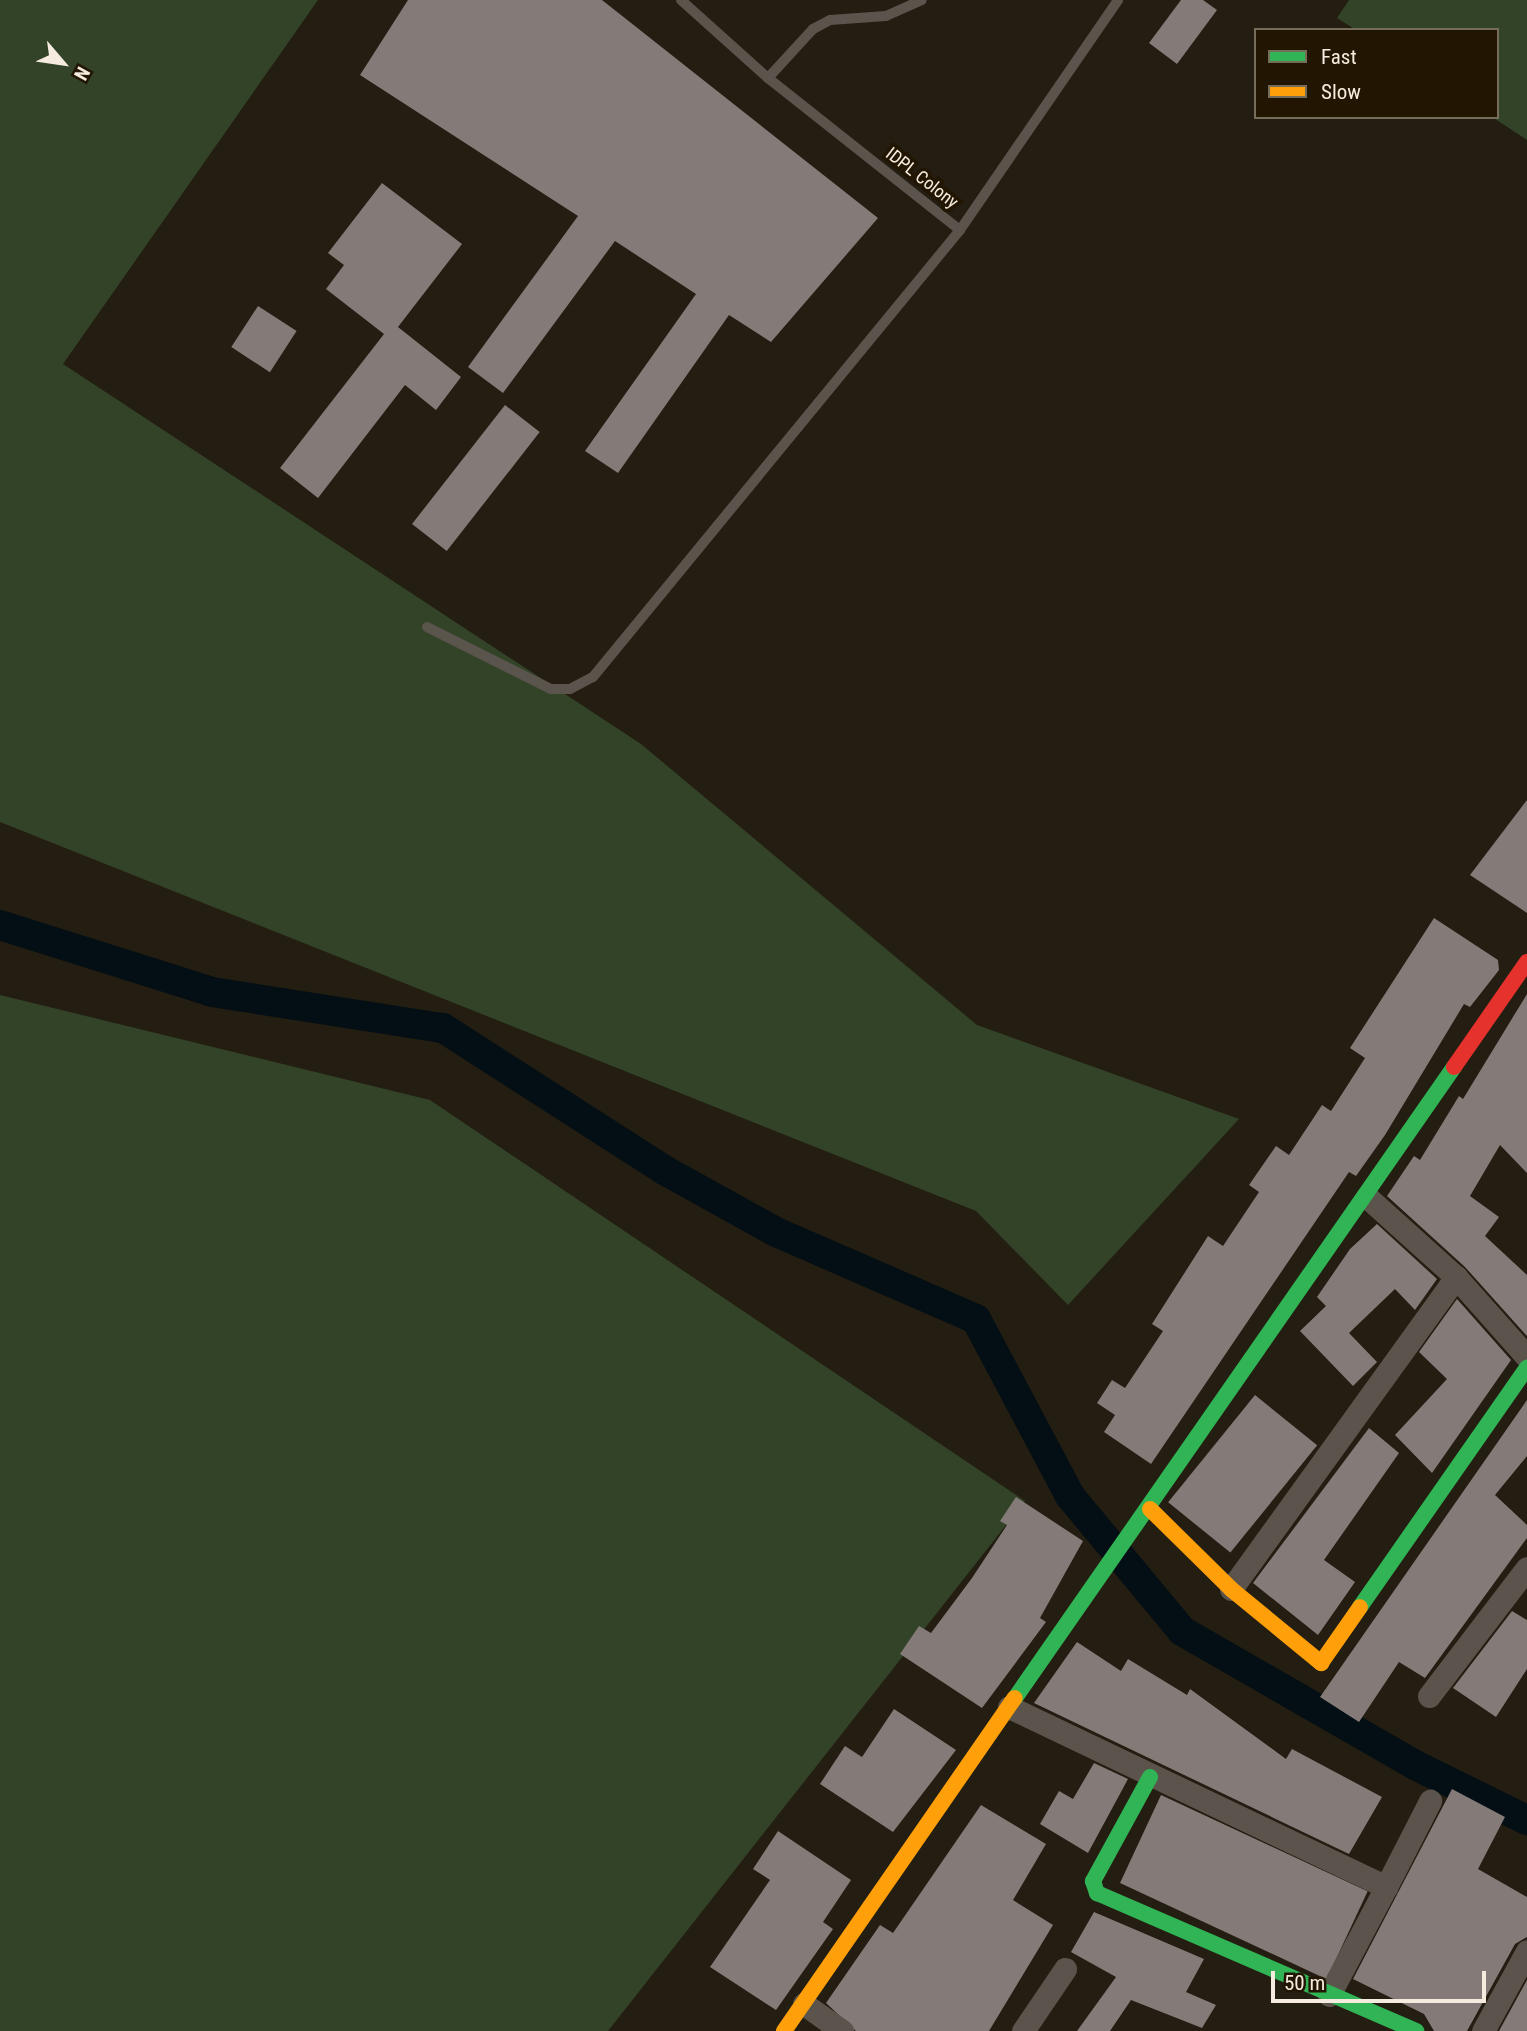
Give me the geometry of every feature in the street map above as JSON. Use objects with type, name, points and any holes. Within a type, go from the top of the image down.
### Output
[{"type":"street","points":[[785,2031],[1367,1197],[1527,962]]},
{"type":"street","points":[[1367,1197],[1456,1277],[1527,1357]]},
{"type":"street","points":[[1231,1589],[1456,1277]]},
{"type":"street","points":[[1150,1509],[1231,1589],[1321,1663],[1527,1368]]},
{"type":"street","points":[[1429,1696],[1527,1568]]},
{"type":"street","points":[[1009,1707],[1150,1777],[1386,1887]]},
{"type":"street","points":[[1150,1777],[1093,1888],[1329,1995],[1416,2031]]},
{"type":"street","points":[[1329,1995],[1430,1801]]},
{"type":"street","points":[[1483,2031],[1527,1951]]},
{"type":"street","points":[[1023,2031],[1065,1969]]},
{"type":"street","points":[[804,2004],[842,2031]]},
{"type":"lane","name":"IDPL Colony","points":[[681,0],[768,78],[960,230],[1118,0]]},
{"type":"lane","points":[[768,78],[813,29],[830,20],[886,16],[922,0]]},
{"type":"lane","points":[[427,626],[551,689],[570,689],[593,677],[960,230]]},
{"type":"green space","points":[[0,0],[318,0],[63,364],[641,744],[977,1025],[1239,1119],[1068,1305],[976,1211],[0,822]]},
{"type":"green space","points":[[1349,0],[1527,0],[1527,140],[1495,119],[1499,119],[1499,28],[1353,28],[1337,18]]},
{"type":"green space","points":[[0,995],[430,1100],[1025,1501],[608,2031],[0,2031]]},
{"type":"building","points":[[408,0],[602,0],[878,218],[771,342],[729,315],[618,473],[585,451],[696,294],[615,241],[503,393],[468,367],[578,216],[360,75]]},
{"type":"building","points":[[1181,0],[1203,0],[1217,10],[1177,64],[1149,43]]},
{"type":"building","points":[[382,183],[462,244],[398,327],[461,377],[436,410],[405,385],[318,498],[280,468],[384,334],[326,289],[344,265],[328,253]]},
{"type":"building","points":[[258,306],[297,331],[270,372],[231,347]]},
{"type":"building","points":[[505,405],[540,432],[447,551],[412,524]]},
{"type":"building","points":[[1527,800],[1527,913],[1470,875]]},
{"type":"building","points":[[1434,918],[1498,960],[1499,970],[1470,1007],[1464,1004],[1385,1135],[1356,1176],[1349,1172],[1151,1464],[1104,1432],[1115,1415],[1097,1403],[1112,1380],[1125,1388],[1163,1331],[1152,1324],[1208,1236],[1223,1246],[1259,1192],[1249,1185],[1276,1146],[1289,1155],[1322,1105],[1331,1111],[1365,1058],[1350,1048]]},
{"type":"building","points":[[1527,994],[1527,1173],[1500,1145],[1470,1196],[1499,1217],[1485,1236],[1527,1275],[1527,1336],[1465,1267],[1387,1196],[1414,1156],[1420,1160],[1459,1096],[1463,1099]]},
{"type":"building","points":[[1377,1224],[1437,1279],[1415,1310],[1395,1289],[1349,1333],[1377,1362],[1353,1386],[1300,1331],[1326,1306],[1317,1297],[1350,1249]]},
{"type":"building","points":[[1457,1299],[1511,1360],[1432,1473],[1395,1435],[1447,1379],[1419,1352]]},
{"type":"building","points":[[1255,1395],[1317,1445],[1230,1553],[1168,1502]]},
{"type":"building","points":[[1527,1400],[1527,1456],[1495,1495],[1527,1525],[1527,1538],[1425,1678],[1399,1662],[1359,1722],[1320,1697]]},
{"type":"building","points":[[1369,1428],[1399,1453],[1324,1560],[1355,1582],[1318,1635],[1253,1583]]},
{"type":"building","points":[[1016,1497],[1083,1541],[1040,1618],[1046,1622],[982,1708],[900,1654],[919,1626],[931,1633],[972,1578],[1007,1525],[1000,1521]]},
{"type":"building","points":[[1512,1611],[1527,1620],[1527,1669],[1496,1717],[1453,1688]]},
{"type":"building","points":[[1077,1642],[1121,1671],[1128,1659],[1187,1695],[1190,1689],[1286,1759],[1292,1749],[1382,1797],[1349,1854],[1034,1703]]},
{"type":"building","points":[[894,1709],[956,1750],[893,1832],[820,1784],[845,1746],[862,1757]]},
{"type":"building","points":[[1094,1763],[1128,1779],[1088,1853],[1040,1824],[1059,1791],[1073,1799]]},
{"type":"building","points":[[1452,1789],[1505,1817],[1478,1869],[1527,1897],[1527,1937],[1515,1944],[1467,2031],[1434,2031],[1424,2014],[1353,1979]]},
{"type":"building","points":[[1161,1795],[1368,1891],[1327,1979],[1120,1883]]},
{"type":"building","points":[[981,1805],[1046,1844],[1013,1900],[1053,1925],[989,2031],[856,2031],[826,2003],[880,1925],[893,1933]]},
{"type":"building","points":[[778,1831],[851,1880],[823,1922],[833,1929],[776,2010],[710,1967],[770,1880],[753,1869]]},
{"type":"building","points":[[1094,1912],[1204,1959],[1186,1992],[1216,2005],[1202,2028],[1131,2000],[1110,2031],[1077,2031],[1116,1977],[1071,1952]]},
{"type":"building","points":[[1527,1980],[1527,2031],[1499,2031]]},
{"type":"waterway","points":[[0,925],[212,992],[443,1028],[666,1171],[776,1232],[976,1319],[1070,1496],[1182,1631],[1415,1765],[1527,1820]]},
{"type":"traffic: fast","points":[[1015,1698],[1454,1067]]},
{"type":"traffic: fast","points":[[1360,1607],[1527,1368]]},
{"type":"traffic: fast","points":[[1150,1777],[1093,1881],[1097,1893],[1416,2031]]},
{"type":"traffic: slow","points":[[1150,1509],[1231,1589],[1321,1663],[1360,1607]]},
{"type":"traffic: slow","points":[[784,2031],[1015,1698]]},
{"type":"traffic: jam","points":[[1454,1067],[1527,962]]}]
